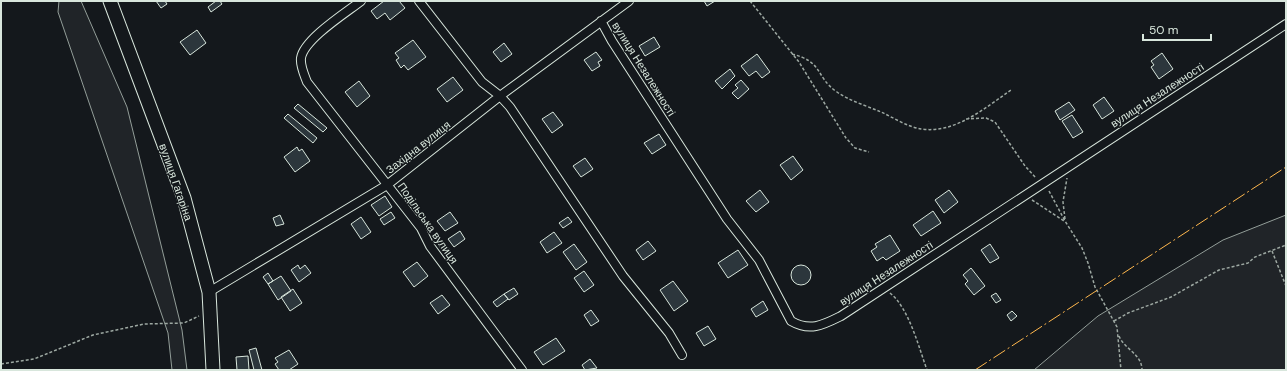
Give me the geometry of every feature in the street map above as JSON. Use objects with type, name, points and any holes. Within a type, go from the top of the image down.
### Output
[{"type":"main road","name":"вулиця Гагаріна","points":[[110,1],[184,198],[209,292],[213,370]]},
{"type":"street","name":"Подільська вулиця","points":[[361,1],[312,40],[305,49],[301,57],[307,82],[421,228],[430,246],[522,370]]},
{"type":"street","points":[[419,1],[482,82],[500,96],[510,107],[623,276],[669,333],[682,355]]},
{"type":"street","name":"Західна вулиця","points":[[209,292],[387,184],[500,96],[629,1]]},
{"type":"street","name":"вулиця Незалежності","points":[[602,21],[612,41],[727,219],[759,260],[791,321],[800,326],[818,327],[841,316],[1286,24]]},
{"type":"path","points":[[750,1],[808,75],[846,138],[855,148],[869,152]]},
{"type":"path","points":[[792,54],[804,57],[813,62],[836,92],[919,129],[935,130],[952,126],[966,119],[1011,90]]},
{"type":"path","points":[[966,119],[986,118],[995,122],[1025,166],[1043,183],[1082,248],[1096,287],[1114,321],[1122,343],[1138,357],[1142,370]]},
{"type":"path","points":[[1065,169],[1067,177],[1063,202],[1065,221]]},
{"type":"path","points":[[1023,196],[1045,207],[1065,221]]},
{"type":"path","points":[[1114,321],[1128,313],[1171,297],[1219,270],[1248,263],[1255,257],[1286,245]]},
{"type":"path","points":[[1272,251],[1286,286]]},
{"type":"path","points":[[880,290],[888,292],[894,297],[904,312],[927,370]]},
{"type":"path","points":[[1,364],[34,359],[93,335],[144,324],[184,323],[199,316]]},
{"type":"path","points":[[1119,334],[1121,370]]},
{"type":"shaded area","points":[[59,1],[81,1],[127,107],[182,330],[187,370],[172,370],[168,333],[58,12]]},
{"type":"shaded area","points":[[1286,215],[1286,370],[1034,370],[1098,316],[1223,240]]},
{"type":"building","points":[[156,1],[165,1],[167,4],[161,8]]},
{"type":"building","points":[[216,1],[220,1],[222,4],[211,12],[208,7]]},
{"type":"building","points":[[384,1],[399,1],[405,8],[390,20],[385,13],[377,19],[371,11]]},
{"type":"building","points":[[704,1],[715,1],[707,6]]},
{"type":"building","points":[[197,30],[206,43],[190,55],[180,42]]},
{"type":"building","points":[[654,37],[660,47],[645,56],[639,46]]},
{"type":"building","points":[[413,40],[426,57],[408,70],[404,65],[401,68],[396,60],[399,58],[395,53]]},
{"type":"building","points":[[504,43],[512,54],[501,62],[493,52]]},
{"type":"building","points":[[596,52],[602,60],[598,62],[600,66],[592,71],[584,60]]},
{"type":"building","points":[[1162,53],[1173,69],[1159,79],[1151,67],[1154,65],[1151,61]]},
{"type":"building","points":[[757,54],[770,72],[762,78],[756,71],[749,76],[741,66]]},
{"type":"building","points":[[730,69],[735,76],[722,89],[715,81]]},
{"type":"building","points":[[453,77],[463,90],[447,102],[437,89]]},
{"type":"building","points":[[741,80],[749,89],[738,99],[732,93],[738,88],[735,85]]},
{"type":"building","points":[[359,81],[370,96],[357,107],[345,92]]},
{"type":"building","points":[[1104,97],[1114,111],[1102,119],[1093,105]]},
{"type":"building","points":[[1069,102],[1075,110],[1060,120],[1055,111]]},
{"type":"building","points":[[298,104],[327,128],[323,132],[294,108]]},
{"type":"building","points":[[553,112],[563,125],[552,133],[542,119]]},
{"type":"building","points":[[288,114],[317,138],[313,143],[284,118]]},
{"type":"building","points":[[1072,115],[1083,132],[1073,138],[1062,121]]},
{"type":"building","points":[[659,134],[666,145],[652,154],[644,143]]},
{"type":"building","points":[[297,147],[299,151],[302,149],[310,161],[295,172],[284,157]]},
{"type":"building","points":[[793,156],[803,170],[791,180],[780,165]]},
{"type":"building","points":[[585,158],[593,169],[581,177],[573,166]]},
{"type":"building","points":[[760,190],[769,202],[756,212],[746,201]]},
{"type":"building","points":[[949,190],[958,202],[944,213],[935,200]]},
{"type":"building","points":[[385,196],[392,207],[379,216],[371,205]]},
{"type":"building","points":[[933,211],[941,223],[921,236],[913,225]]},
{"type":"building","points":[[391,212],[395,218],[384,225],[380,219]]},
{"type":"building","points":[[450,212],[458,223],[445,231],[437,221]]},
{"type":"building","points":[[280,215],[284,224],[276,226],[273,218]]},
{"type":"building","points":[[361,217],[371,232],[361,239],[351,224]]},
{"type":"building","points":[[568,217],[572,222],[563,228],[559,223]]},
{"type":"building","points":[[460,231],[465,239],[454,247],[448,239]]},
{"type":"building","points":[[554,232],[562,243],[547,253],[540,242]]},
{"type":"building","points":[[890,235],[900,251],[886,260],[883,257],[877,261],[871,251],[877,247],[875,244]]},
{"type":"building","points":[[648,241],[656,251],[643,260],[636,250]]},
{"type":"building","points":[[444,243],[450,250],[445,254],[439,246]]},
{"type":"building","points":[[574,244],[587,262],[576,270],[563,252]]},
{"type":"building","points":[[990,244],[999,258],[990,263],[981,250]]},
{"type":"building","points":[[738,250],[748,265],[728,278],[718,263]]},
{"type":"building","points":[[417,262],[428,276],[414,287],[403,272]]},
{"type":"building","points":[[298,265],[300,269],[305,265],[311,273],[299,282],[291,270]]},
{"type":"building","points":[[801,265],[808,268],[811,275],[808,282],[801,285],[794,282],[791,275],[794,268]]},
{"type":"building","points":[[971,268],[985,286],[974,295],[965,284],[968,281],[963,275]]},
{"type":"building","points":[[584,271],[594,285],[584,292],[574,278]]},
{"type":"building","points":[[268,273],[273,281],[268,284],[263,277]]},
{"type":"building","points":[[281,276],[291,291],[278,300],[268,284]]},
{"type":"building","points":[[673,281],[688,301],[674,311],[660,290]]},
{"type":"building","points":[[514,288],[518,294],[509,300],[504,294]]},
{"type":"building","points":[[293,289],[302,303],[290,311],[281,297]]},
{"type":"building","points":[[996,293],[1001,300],[996,303],[991,296]]},
{"type":"building","points":[[504,294],[508,299],[497,307],[493,302]]},
{"type":"building","points":[[442,295],[450,305],[438,314],[430,303]]},
{"type":"building","points":[[763,301],[768,310],[756,317],[751,309]]},
{"type":"building","points":[[591,310],[599,321],[591,326],[584,315]]},
{"type":"building","points":[[1012,311],[1017,316],[1011,321],[1007,315]]},
{"type":"building","points":[[708,326],[716,339],[704,346],[696,333]]},
{"type":"building","points":[[556,338],[565,351],[543,365],[534,352]]},
{"type":"building","points":[[256,348],[262,370],[254,370],[249,350]]},
{"type":"building","points":[[289,350],[298,364],[289,370],[279,370],[275,364],[278,362],[275,358]]},
{"type":"building","points":[[248,356],[249,370],[237,370],[236,357]]},
{"type":"building","points":[[590,359],[597,368],[585,370],[582,365]]},
{"type":"power","points":[[975,370],[1286,167]]}]
